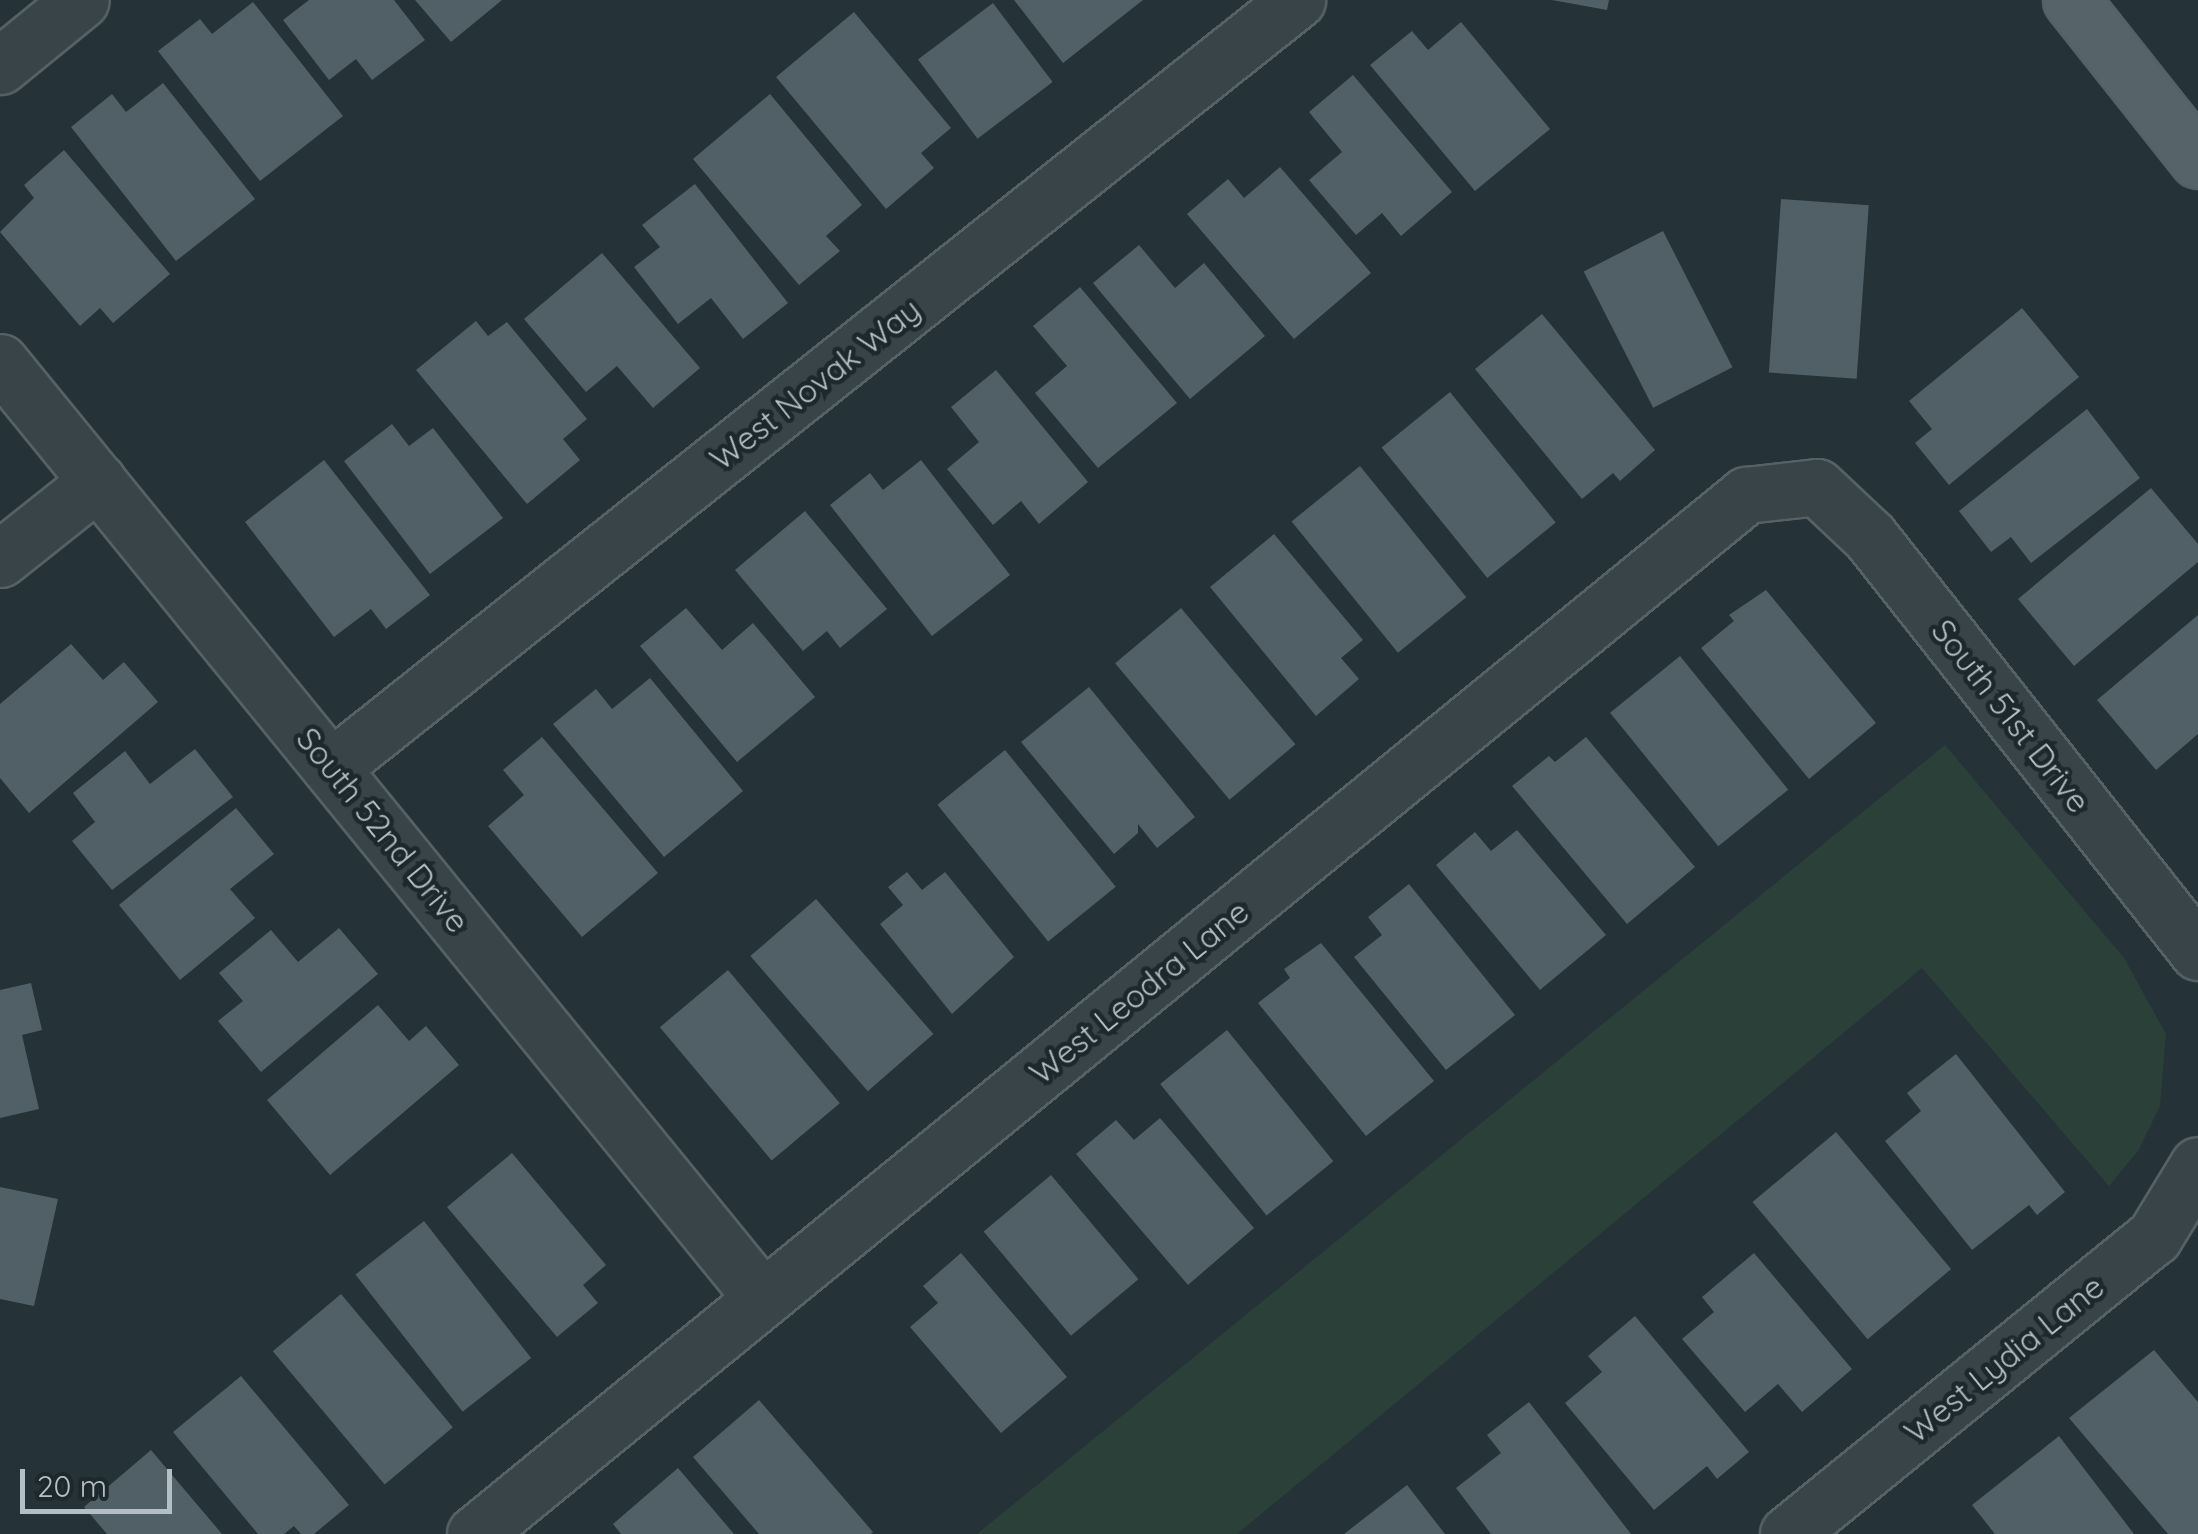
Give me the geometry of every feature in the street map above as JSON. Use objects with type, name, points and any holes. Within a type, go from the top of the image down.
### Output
[{"type":"main road","points":[[2071,0],[2198,160]]},
{"type":"street","points":[[0,66],[81,0]]},
{"type":"street","name":"West Novak Way","points":[[332,768],[1297,0]]},
{"type":"street","name":"South 52nd Drive","points":[[0,362],[763,1299]]},
{"type":"street","points":[[0,560],[98,481]]},
{"type":"street","name":"South 51st Drive","points":[[1817,487],[1870,537],[2198,952]]},
{"type":"street","name":"West Leodra Lane","points":[[476,1534],[1746,495],[1817,487]]},
{"type":"street","name":"West Lydia Lane","points":[[1788,1534],[2154,1238],[2198,1165]]},
{"type":"green space","points":[[1945,745],[2124,958],[2166,1034],[2160,1106],[2138,1151],[2109,1186],[1922,968],[1237,1534],[977,1534]]},
{"type":"building","points":[[309,0],[394,0],[425,40],[372,80],[356,59],[329,80],[283,20]]},
{"type":"building","points":[[415,0],[502,0],[451,42]]},
{"type":"building","points":[[1014,0],[1143,0],[1063,63]]},
{"type":"building","points":[[1552,0],[1609,0],[1607,10]]},
{"type":"building","points":[[253,2],[343,116],[260,181],[158,51],[200,19],[212,34]]},
{"type":"building","points":[[993,3],[1053,82],[978,139],[918,60]]},
{"type":"building","points":[[854,12],[951,128],[921,153],[934,168],[886,209],[776,77]]},
{"type":"building","points":[[1461,22],[1550,129],[1475,191],[1370,65],[1412,31],[1428,50]]},
{"type":"building","points":[[1353,75],[1452,192],[1401,236],[1382,213],[1356,235],[1309,180],[1342,152],[1309,112]]},
{"type":"building","points":[[163,83],[255,199],[176,261],[71,127],[112,94],[126,112]]},
{"type":"building","points":[[770,94],[862,205],[826,236],[840,251],[799,285],[693,159]]},
{"type":"building","points":[[64,150],[170,274],[113,323],[100,308],[80,326],[0,232],[34,198],[24,185]]},
{"type":"building","points":[[1280,167],[1371,273],[1294,339],[1187,214],[1228,179],[1244,198]]},
{"type":"building","points":[[695,184],[788,303],[743,339],[711,298],[678,324],[634,267],[660,247],[642,225]]},
{"type":"building","points":[[1781,199],[1869,205],[1857,379],[1769,373]]},
{"type":"building","points":[[1663,231],[1732,367],[1653,408],[1584,271]]},
{"type":"building","points":[[1139,245],[1175,288],[1204,263],[1265,336],[1190,399],[1093,283]]},
{"type":"building","points":[[602,253],[700,368],[653,408],[617,366],[586,392],[524,319]]},
{"type":"building","points":[[1080,287],[1177,403],[1098,468],[1035,393],[1067,366],[1033,326]]},
{"type":"building","points":[[2022,308],[2079,377],[1949,485],[1915,443],[1932,429],[1909,401]]},
{"type":"building","points":[[1542,314],[1655,450],[1620,481],[1613,473],[1582,499],[1475,369]]},
{"type":"building","points":[[476,321],[488,336],[507,322],[587,419],[563,439],[580,460],[527,504],[416,370]]},
{"type":"building","points":[[996,370],[1088,482],[1039,524],[1021,501],[993,525],[947,469],[979,442],[951,407]]},
{"type":"building","points":[[1450,392],[1556,523],[1487,578],[1382,447]]},
{"type":"building","points":[[2087,409],[2140,478],[2031,563],[2011,537],[1991,552],[1959,511]]},
{"type":"building","points":[[392,424],[409,446],[433,428],[503,518],[430,574],[344,461]]},
{"type":"building","points":[[324,460],[430,595],[386,629],[371,609],[334,637],[245,522]]},
{"type":"building","points":[[921,460],[1010,575],[932,636],[830,505],[870,473],[883,490]]},
{"type":"building","points":[[1360,466],[1466,597],[1398,653],[1292,521]]},
{"type":"building","points":[[2151,488],[2198,544],[2198,562],[2074,666],[2018,599]]},
{"type":"building","points":[[805,511],[887,609],[840,648],[827,631],[803,651],[735,570]]},
{"type":"building","points":[[1274,534],[1363,640],[1341,658],[1359,679],[1316,716],[1210,587]]},
{"type":"building","points":[[1766,590],[1876,723],[1809,779],[1701,648],[1734,621],[1729,615]]},
{"type":"building","points":[[686,608],[722,650],[753,623],[815,697],[737,762],[640,646]]},
{"type":"building","points":[[1181,608],[1295,744],[1230,800],[1115,663]]},
{"type":"building","points":[[2198,615],[2198,734],[2156,770],[2097,700]]},
{"type":"building","points":[[71,644],[103,680],[124,662],[158,702],[29,813],[0,778],[0,704]]},
{"type":"building","points":[[1680,656],[1788,790],[1718,846],[1610,713]]},
{"type":"building","points":[[650,678],[743,791],[664,857],[553,724],[596,689],[612,709]]},
{"type":"building","points":[[1089,687],[1195,817],[1157,848],[1138,824],[1138,833],[1114,854],[1021,742]]},
{"type":"building","points":[[542,737],[658,873],[582,937],[488,826],[524,795],[503,770]]},
{"type":"building","points":[[1586,737],[1695,867],[1627,924],[1512,786],[1549,756],[1555,762]]},
{"type":"building","points":[[195,749],[233,797],[112,890],[72,841],[95,822],[73,793],[125,751],[150,784]]},
{"type":"building","points":[[1005,750],[1116,887],[1048,942],[937,805]]},
{"type":"building","points":[[236,808],[274,854],[230,889],[255,918],[180,980],[119,905]]},
{"type":"building","points":[[1517,830],[1606,935],[1540,990],[1436,865],[1475,832],[1491,851]]},
{"type":"building","points":[[907,872],[922,890],[945,872],[1014,957],[952,1014],[880,924],[903,905],[888,887]]},
{"type":"building","points":[[1409,884],[1515,1015],[1446,1070],[1354,957],[1382,935],[1368,917]]},
{"type":"building","points":[[816,899],[933,1034],[868,1091],[750,956]]},
{"type":"building","points":[[339,928],[378,974],[261,1072],[218,1021],[243,1001],[219,973],[271,930],[298,962]]},
{"type":"building","points":[[1321,943],[1434,1081],[1366,1136],[1258,1003],[1290,978],[1284,969]]},
{"type":"building","points":[[728,970],[840,1103],[772,1160],[660,1027]]},
{"type":"building","points":[[31,983],[42,1030],[22,1035],[39,1109],[0,1118],[0,990]]},
{"type":"building","points":[[378,1005],[409,1041],[426,1026],[459,1065],[330,1175],[267,1100]]},
{"type":"building","points":[[1227,1030],[1333,1161],[1267,1215],[1160,1084]]},
{"type":"building","points":[[1956,1054],[2065,1192],[2037,1215],[2029,1205],[1972,1250],[1885,1141],[1921,1111],[1907,1093]]},
{"type":"building","points":[[1160,1118],[1254,1228],[1188,1285],[1076,1154],[1116,1120],[1134,1140]]},
{"type":"building","points":[[1836,1132],[1951,1269],[1868,1339],[1753,1202]]},
{"type":"building","points":[[512,1153],[606,1265],[583,1285],[598,1303],[557,1337],[447,1207]]},
{"type":"building","points":[[1051,1175],[1138,1279],[1071,1336],[984,1232]]},
{"type":"building","points":[[0,1187],[58,1199],[34,1306],[0,1299]]},
{"type":"building","points":[[424,1221],[531,1358],[463,1412],[355,1275]]},
{"type":"building","points":[[961,1253],[1067,1377],[1001,1433],[910,1327],[938,1303],[923,1286]]},
{"type":"building","points":[[1754,1253],[1852,1369],[1802,1412],[1778,1384],[1745,1412],[1682,1339],[1714,1312],[1702,1297]]},
{"type":"building","points":[[341,1294],[453,1427],[385,1484],[273,1351]]},
{"type":"building","points":[[1635,1316],[1749,1452],[1717,1479],[1707,1466],[1654,1510],[1565,1403],[1602,1372],[1588,1356]]},
{"type":"building","points":[[2154,1350],[2198,1402],[2198,1534],[2168,1534],[2069,1418]]},
{"type":"building","points":[[241,1376],[349,1505],[314,1534],[301,1534],[294,1526],[284,1534],[258,1534],[173,1432]]},
{"type":"building","points":[[759,1400],[871,1534],[759,1534],[693,1457]]},
{"type":"building","points":[[1529,1402],[1631,1534],[1491,1534],[1456,1488],[1501,1453],[1487,1435]]},
{"type":"building","points":[[2059,1436],[2134,1534],[1995,1534],[1972,1505]]},
{"type":"building","points":[[151,1450],[222,1534],[107,1534],[84,1507]]},
{"type":"building","points":[[678,1468],[734,1534],[621,1534],[613,1524]]},
{"type":"building","points":[[1407,1485],[1445,1534],[1344,1534]]}]
